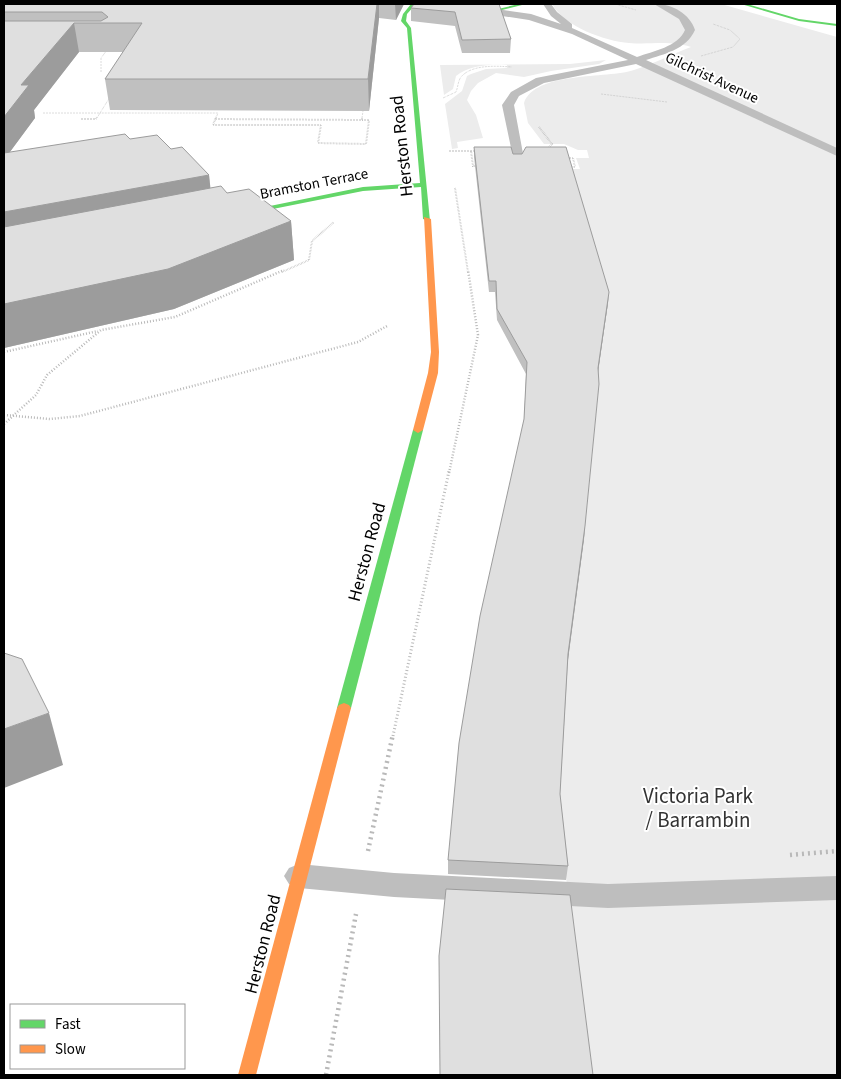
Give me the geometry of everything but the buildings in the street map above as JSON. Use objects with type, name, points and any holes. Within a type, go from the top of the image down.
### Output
[{"type":"main road","name":"Herston Road","points":[[247,1075],[433,373],[435,352],[424,185],[409,28],[403,18],[412,4],[426,8]]},
{"type":"main road","points":[[452,12],[489,11],[524,4]]},
{"type":"main road","points":[[744,4],[799,20],[837,24]]},
{"type":"main road","points":[[776,4],[837,24]]},
{"type":"main road","points":[[409,28],[421,23]]},
{"type":"main road","name":"Bramston Terrace","points":[[225,217],[363,189],[424,185]]},
{"type":"lane","name":"Gilchrist Avenue","points":[[547,4],[554,14],[575,32]]},
{"type":"lane","points":[[518,159],[508,104],[514,93],[543,79],[617,66],[676,45],[689,34],[690,26],[680,16],[658,4]]},
{"type":"lane","name":"Gilchrist Avenue","points":[[489,11],[535,18],[575,32],[837,152]]},
{"type":"lane","points":[[602,44],[631,46]]},
{"type":"lane","points":[[643,46],[676,45]]},
{"type":"lane","points":[[299,876],[414,886],[608,896],[837,888]]},
{"type":"path","points":[[696,57],[727,50],[736,45],[740,39],[730,30],[706,22]]},
{"type":"path","points":[[101,72],[101,58],[111,46]]},
{"type":"path","points":[[440,99],[456,92],[461,76],[469,72],[507,66]]},
{"type":"path","points":[[599,94],[668,102]]},
{"type":"path","points":[[81,119],[96,119],[110,97]]},
{"type":"path","points":[[362,120],[363,111]]},
{"type":"path","points":[[43,113],[201,112],[218,113],[213,125],[321,125]]},
{"type":"path","points":[[215,120],[312,120],[362,120],[369,120],[366,144],[318,143],[321,125],[322,120],[312,120]]},
{"type":"path","points":[[536,123],[552,144],[547,148],[549,156]]},
{"type":"path","points":[[447,143],[450,159]]},
{"type":"path","points":[[471,151],[473,166],[481,164],[476,165],[475,159]]},
{"type":"path","points":[[562,158],[573,158],[575,167],[561,166],[570,166],[568,159],[562,158]]},
{"type":"path","points":[[326,1075],[362,882],[478,335],[454,183]]},
{"type":"path","points":[[4,352],[101,330],[175,316],[309,260],[312,241],[341,216]]},
{"type":"path","points":[[4,415],[50,420],[80,416],[358,342],[387,326]]},
{"type":"path","points":[[4,424],[36,395],[47,375],[101,330]]},
{"type":"green space","name":"Victoria Park / Barrambin","points":[[552,4],[721,4],[837,37],[837,1075],[589,1075],[558,808],[567,667],[584,539],[598,396],[597,380],[606,319],[569,169],[580,169],[576,158],[589,158],[587,150],[578,150],[564,144],[544,144],[528,123],[524,103],[531,93],[542,86],[573,78],[634,70],[691,47],[667,43],[619,42],[598,36],[566,20]]},
{"type":"green space","points":[[606,60],[599,64],[524,77],[496,73],[478,83],[471,91],[467,100],[476,115],[483,138],[457,142],[458,148],[452,149],[445,104],[462,91],[467,76],[486,69],[507,68],[507,65],[487,65],[461,72],[456,76],[453,89],[444,95],[440,65],[570,64]]},
{"type":"traffic: fast","points":[[464,12],[498,10],[524,4]]},
{"type":"traffic: fast","points":[[743,4],[799,20],[837,25]]},
{"type":"traffic: fast","points":[[413,5],[405,14],[403,21],[409,28],[427,219]]},
{"type":"traffic: fast","points":[[236,215],[363,189],[424,185]]},
{"type":"traffic: fast","points":[[344,708],[418,430]]},
{"type":"traffic: slow","points":[[418,430],[433,373],[435,352],[427,219]]},
{"type":"traffic: slow","points":[[247,1075],[344,708]]}]
